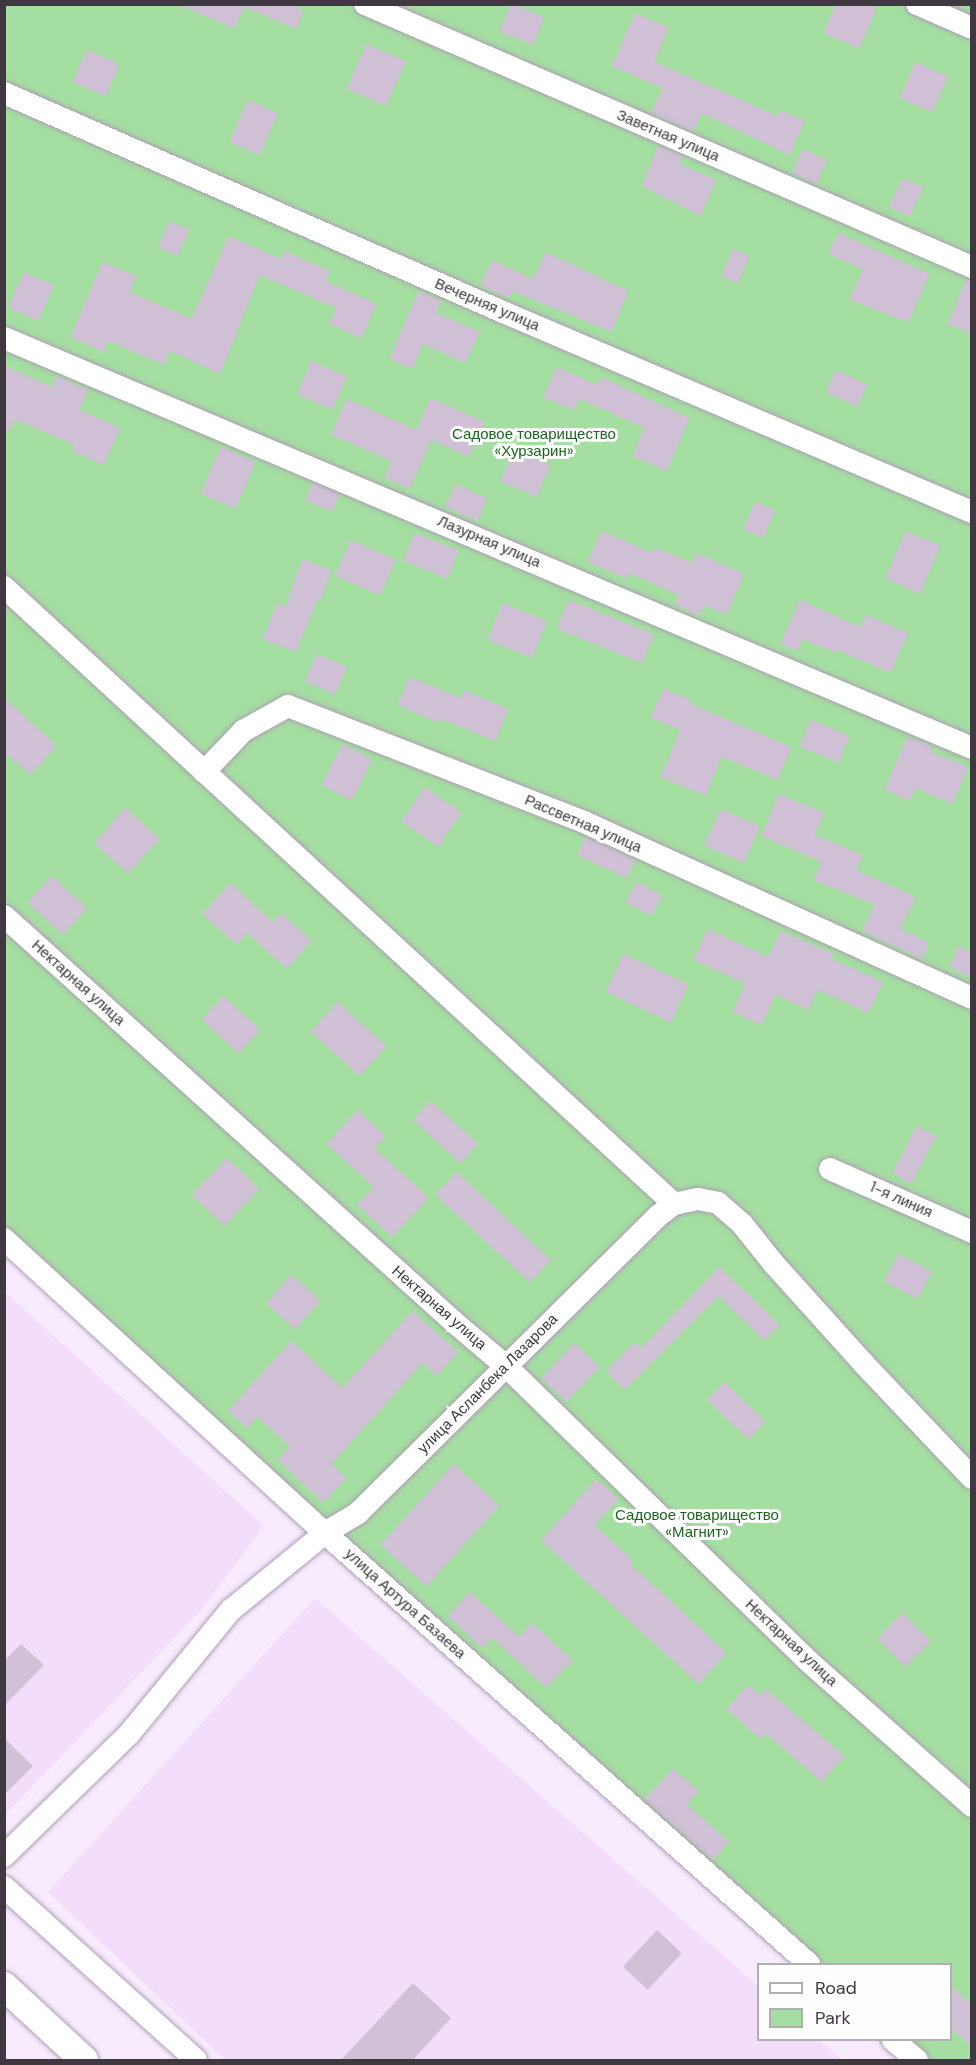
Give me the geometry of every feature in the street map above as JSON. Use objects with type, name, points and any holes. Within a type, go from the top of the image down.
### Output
[{"type":"main road","points":[[4,1986],[84,2061]]},
{"type":"street","name":"Заветная улица","points":[[365,4],[972,267]]},
{"type":"street","points":[[917,4],[972,28]]},
{"type":"street","name":"Вечерняя улица","points":[[4,93],[503,312],[972,512]]},
{"type":"street","name":"Лазурная улица","points":[[4,338],[972,748]]},
{"type":"street","points":[[4,587],[674,1204],[698,1199],[718,1203],[742,1224],[841,1338],[972,1478]]},
{"type":"street","name":"Рассветная улица","points":[[204,772],[243,731],[288,706],[584,822],[972,998]]},
{"type":"street","name":"Нектарная улица","points":[[4,916],[455,1323],[507,1367],[807,1660],[972,1806]]},
{"type":"street","name":"1-я линия","points":[[830,1169],[972,1232]]},
{"type":"street","name":"улица Асланбека Лазарова","points":[[4,1856],[129,1734],[231,1610],[325,1533],[358,1513],[658,1216],[674,1204]]},
{"type":"street","name":"улица Артура Базаева","points":[[4,1239],[325,1533],[807,1963]]},
{"type":"street","points":[[4,1887],[196,2061]]},
{"type":"street","points":[[894,2041],[917,2061]]},
{"type":"shaded area","points":[[4,1291],[264,1526],[201,1610],[5,1815]]},
{"type":"shaded area","points":[[315,1598],[757,1985],[757,2041],[820,2041],[843,2060],[225,2060],[48,1892]]},
{"type":"green space","points":[[4,5],[971,5],[971,2060],[900,2060],[878,2041],[952,2041],[952,1963],[793,1963],[5,1245]]},
{"type":"building","points":[[177,4],[289,4],[303,11],[296,29],[244,7],[234,29]]},
{"type":"building","points":[[510,4],[544,17],[533,45],[499,32]]},
{"type":"building","points":[[835,4],[866,4],[876,9],[859,49],[823,33]]},
{"type":"building","points":[[635,13],[668,28],[654,62],[777,116],[780,110],[804,121],[789,155],[701,113],[693,131],[651,113],[662,88],[611,66]]},
{"type":"building","points":[[366,44],[405,61],[385,106],[346,89]]},
{"type":"building","points":[[86,50],[119,64],[105,96],[72,82]]},
{"type":"building","points":[[915,62],[948,77],[932,112],[899,98]]},
{"type":"building","points":[[247,100],[277,113],[259,155],[229,142]]},
{"type":"building","points":[[658,146],[682,156],[679,164],[716,180],[700,216],[641,186]]},
{"type":"building","points":[[802,149],[827,160],[816,184],[791,173]]},
{"type":"building","points":[[902,178],[923,188],[909,217],[888,207]]},
{"type":"building","points":[[169,221],[189,230],[177,256],[157,247]]},
{"type":"building","points":[[838,233],[929,274],[908,322],[849,300],[862,269],[828,254]]},
{"type":"building","points":[[228,236],[281,259],[284,251],[329,271],[325,281],[376,304],[361,338],[329,324],[336,308],[259,275],[220,374],[169,351],[163,365],[108,341],[103,352],[70,337],[102,262],[136,276],[129,292],[191,319]]},
{"type":"building","points":[[732,249],[749,256],[737,284],[721,277]]},
{"type":"building","points":[[545,252],[628,291],[611,332],[512,291],[509,298],[480,285],[491,260],[533,279]]},
{"type":"building","points":[[23,272],[53,285],[38,321],[8,308]]},
{"type":"building","points":[[966,279],[972,280],[972,334],[947,324]]},
{"type":"building","points":[[418,291],[441,301],[436,313],[479,332],[465,363],[422,344],[412,369],[389,359]]},
{"type":"building","points":[[311,361],[347,377],[332,410],[296,394]]},
{"type":"building","points":[[4,366],[52,387],[56,376],[88,390],[79,410],[120,428],[103,465],[72,451],[74,445],[16,420],[4,435]]},
{"type":"building","points":[[556,367],[597,385],[601,377],[689,418],[666,471],[632,456],[644,428],[579,399],[574,410],[543,397]]},
{"type":"building","points":[[835,370],[867,384],[857,406],[825,392]]},
{"type":"building","points":[[430,398],[484,422],[468,457],[431,440],[409,489],[384,478],[391,461],[331,435],[346,399],[416,430]]},
{"type":"building","points":[[220,447],[255,462],[235,509],[200,494]]},
{"type":"building","points":[[513,450],[550,466],[537,497],[500,481]]},
{"type":"building","points":[[312,483],[339,494],[332,511],[305,501]]},
{"type":"building","points":[[455,484],[487,498],[477,521],[445,507]]},
{"type":"building","points":[[754,502],[774,510],[763,538],[743,530]]},
{"type":"building","points":[[601,531],[652,553],[654,547],[692,563],[696,553],[744,574],[726,615],[703,605],[699,616],[674,604],[678,595],[629,573],[627,579],[587,562]]},
{"type":"building","points":[[905,531],[940,546],[920,594],[885,579]]},
{"type":"building","points":[[414,533],[459,551],[447,579],[403,561]]},
{"type":"building","points":[[350,540],[395,559],[380,595],[335,576]]},
{"type":"building","points":[[302,559],[331,570],[320,601],[317,600],[295,652],[262,639],[277,603],[285,607]]},
{"type":"building","points":[[568,600],[653,634],[642,663],[556,629]]},
{"type":"building","points":[[799,600],[860,627],[865,615],[908,633],[890,673],[837,650],[835,653],[802,639],[797,651],[780,644]]},
{"type":"building","points":[[502,603],[547,621],[532,658],[487,640]]},
{"type":"building","points":[[316,654],[346,667],[335,695],[304,682]]},
{"type":"building","points":[[409,677],[460,698],[463,690],[508,709],[495,741],[440,719],[438,723],[397,705]]},
{"type":"building","points":[[663,688],[691,700],[690,704],[791,747],[777,780],[721,757],[705,796],[660,777],[680,730],[650,718]]},
{"type":"building","points":[[4,698],[56,746],[30,775],[4,752]]},
{"type":"building","points":[[810,720],[849,736],[838,763],[799,747]]},
{"type":"building","points":[[907,736],[932,747],[930,752],[968,767],[952,804],[915,788],[909,801],[884,790]]},
{"type":"building","points":[[342,744],[372,759],[351,800],[321,785]]},
{"type":"building","points":[[424,787],[461,812],[438,847],[401,822]]},
{"type":"building","points":[[778,794],[824,813],[814,835],[862,855],[856,870],[915,897],[900,929],[929,943],[922,959],[862,931],[874,905],[813,880],[821,862],[761,836]]},
{"type":"building","points":[[125,808],[159,839],[128,874],[94,843]]},
{"type":"building","points":[[720,809],[759,826],[743,863],[704,846]]},
{"type":"building","points":[[585,837],[635,860],[626,878],[577,855]]},
{"type":"building","points":[[51,876],[87,908],[63,935],[27,903]]},
{"type":"building","points":[[636,882],[662,895],[651,916],[626,902]]},
{"type":"building","points":[[230,883],[272,922],[281,913],[311,941],[286,969],[247,933],[236,945],[202,914]]},
{"type":"building","points":[[707,929],[768,957],[780,931],[833,954],[831,959],[883,982],[868,1013],[817,990],[808,1010],[775,995],[761,1025],[732,1012],[745,984],[693,960]]},
{"type":"building","points":[[958,946],[972,952],[972,978],[949,967]]},
{"type":"building","points":[[623,954],[688,984],[671,1022],[605,992]]},
{"type":"building","points":[[223,996],[260,1030],[238,1054],[201,1019]]},
{"type":"building","points":[[337,1002],[386,1046],[359,1076],[310,1032]]},
{"type":"building","points":[[430,1101],[478,1144],[460,1163],[413,1120]]},
{"type":"building","points":[[357,1110],[385,1136],[374,1148],[428,1198],[392,1237],[356,1205],[373,1187],[326,1144]]},
{"type":"building","points":[[916,1126],[936,1136],[911,1184],[891,1174]]},
{"type":"building","points":[[226,1158],[259,1189],[224,1226],[191,1195]]},
{"type":"building","points":[[456,1172],[550,1260],[529,1283],[435,1195]]},
{"type":"building","points":[[898,1254],[932,1272],[917,1299],[883,1281]]},
{"type":"building","points":[[719,1267],[779,1325],[764,1341],[718,1296],[624,1390],[606,1371],[634,1342],[641,1348]]},
{"type":"building","points":[[291,1275],[320,1301],[295,1329],[266,1303]]},
{"type":"building","points":[[412,1311],[458,1352],[436,1376],[422,1363],[331,1464],[346,1478],[323,1503],[277,1460],[289,1446],[257,1417],[247,1428],[227,1411],[291,1341],[342,1388]]},
{"type":"building","points":[[574,1343],[599,1367],[566,1402],[541,1378]]},
{"type":"building","points":[[724,1382],[765,1422],[748,1440],[707,1400]]},
{"type":"building","points":[[453,1464],[499,1505],[426,1586],[380,1545]]},
{"type":"building","points":[[596,1479],[618,1499],[594,1525],[633,1561],[630,1564],[726,1653],[698,1684],[540,1540]]},
{"type":"building","points":[[469,1592],[519,1637],[531,1623],[572,1660],[546,1688],[492,1638],[482,1648],[447,1616]]},
{"type":"building","points":[[902,1613],[930,1641],[905,1667],[877,1638]]},
{"type":"building","points":[[21,1644],[44,1665],[4,1706],[4,1661]]},
{"type":"building","points":[[747,1685],[760,1695],[765,1689],[844,1756],[821,1782],[765,1733],[760,1739],[726,1709]]},
{"type":"building","points":[[4,1738],[33,1766],[4,1795]]},
{"type":"building","points":[[673,1769],[698,1791],[686,1804],[728,1842],[713,1860],[644,1799]]},
{"type":"building","points":[[657,1930],[682,1953],[648,1990],[623,1967]]},
{"type":"building","points":[[413,1983],[451,2018],[412,2061],[340,2061]]},
{"type":"building","points":[[952,1988],[972,2005],[972,2047],[952,2030]]},
{"type":"park label","name":"Садовое товарищество «Хурзарин»","points":[[534,442]]},
{"type":"park label","name":"Садовое товарищество «Магнит»","points":[[697,1524]]}]
